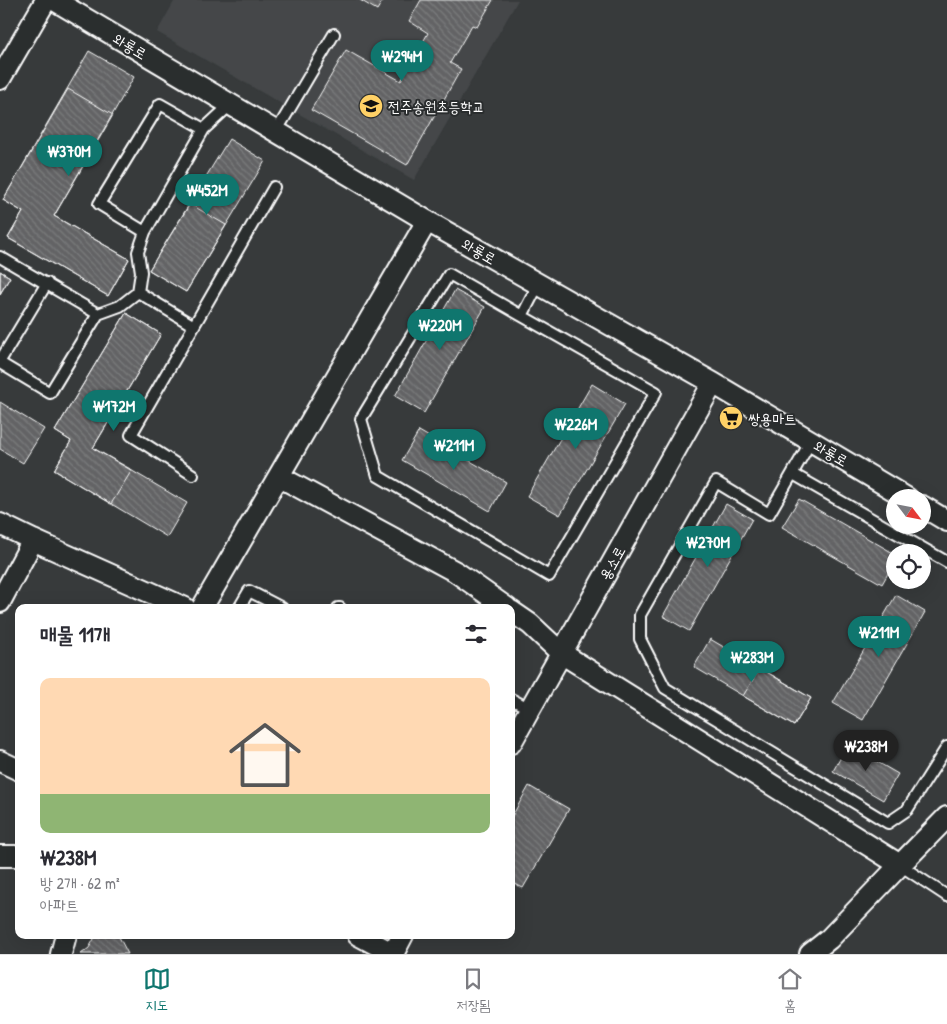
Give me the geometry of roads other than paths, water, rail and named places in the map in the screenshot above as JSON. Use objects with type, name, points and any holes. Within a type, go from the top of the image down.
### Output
[{"type":"street","points":[[0,79],[46,0]]},
{"type":"street","name":"와룡로","points":[[54,0],[427,221],[713,383],[892,489]]},
{"type":"street","points":[[204,604],[280,477],[427,221]]},
{"type":"street","name":"용소로","points":[[515,736],[713,383]]},
{"type":"street","points":[[280,477],[456,572],[501,604]]},
{"type":"street","points":[[931,511],[947,521]]},
{"type":"street","points":[[0,524],[176,604]]},
{"type":"street","points":[[0,602],[33,540]]},
{"type":"street","points":[[515,614],[530,624],[561,653],[900,865]]},
{"type":"street","points":[[0,761],[15,768]]},
{"type":"street","points":[[810,954],[828,939],[947,817]]},
{"type":"street","points":[[0,856],[15,856]]},
{"type":"street","points":[[61,954],[65,939]]},
{"type":"street","points":[[365,939],[393,954],[401,939]]},
{"type":"lane","points":[[276,132],[334,34]]},
{"type":"lane","points":[[145,232],[99,204],[160,104],[204,129]]},
{"type":"lane","points":[[47,283],[0,362],[50,393],[98,314],[120,306],[138,292],[141,272],[138,252],[145,232],[204,129],[230,105]]},
{"type":"lane","points":[[193,475],[131,436],[274,186]]},
{"type":"lane","points":[[0,257],[98,314]]},
{"type":"lane","points":[[449,274],[522,316],[656,392],[549,576],[378,476],[361,419],[449,274]]},
{"type":"lane","points":[[522,316],[538,285]]},
{"type":"lane","points":[[138,292],[194,326]]},
{"type":"lane","points":[[811,441],[769,514],[716,482],[640,615],[640,639],[665,688],[888,823],[907,810],[947,747]]},
{"type":"lane","points":[[792,474],[947,562]]},
{"type":"lane","points":[[242,604],[249,591],[274,604]]},
{"type":"lane","points":[[515,701],[530,710]]},
{"type":"lane","points":[[900,865],[947,896]]},
{"type":"place","name":"전주송원초등학교","points":[[371,106]]},
{"type":"place","name":"쌍용마트","points":[[731,418]]}]
